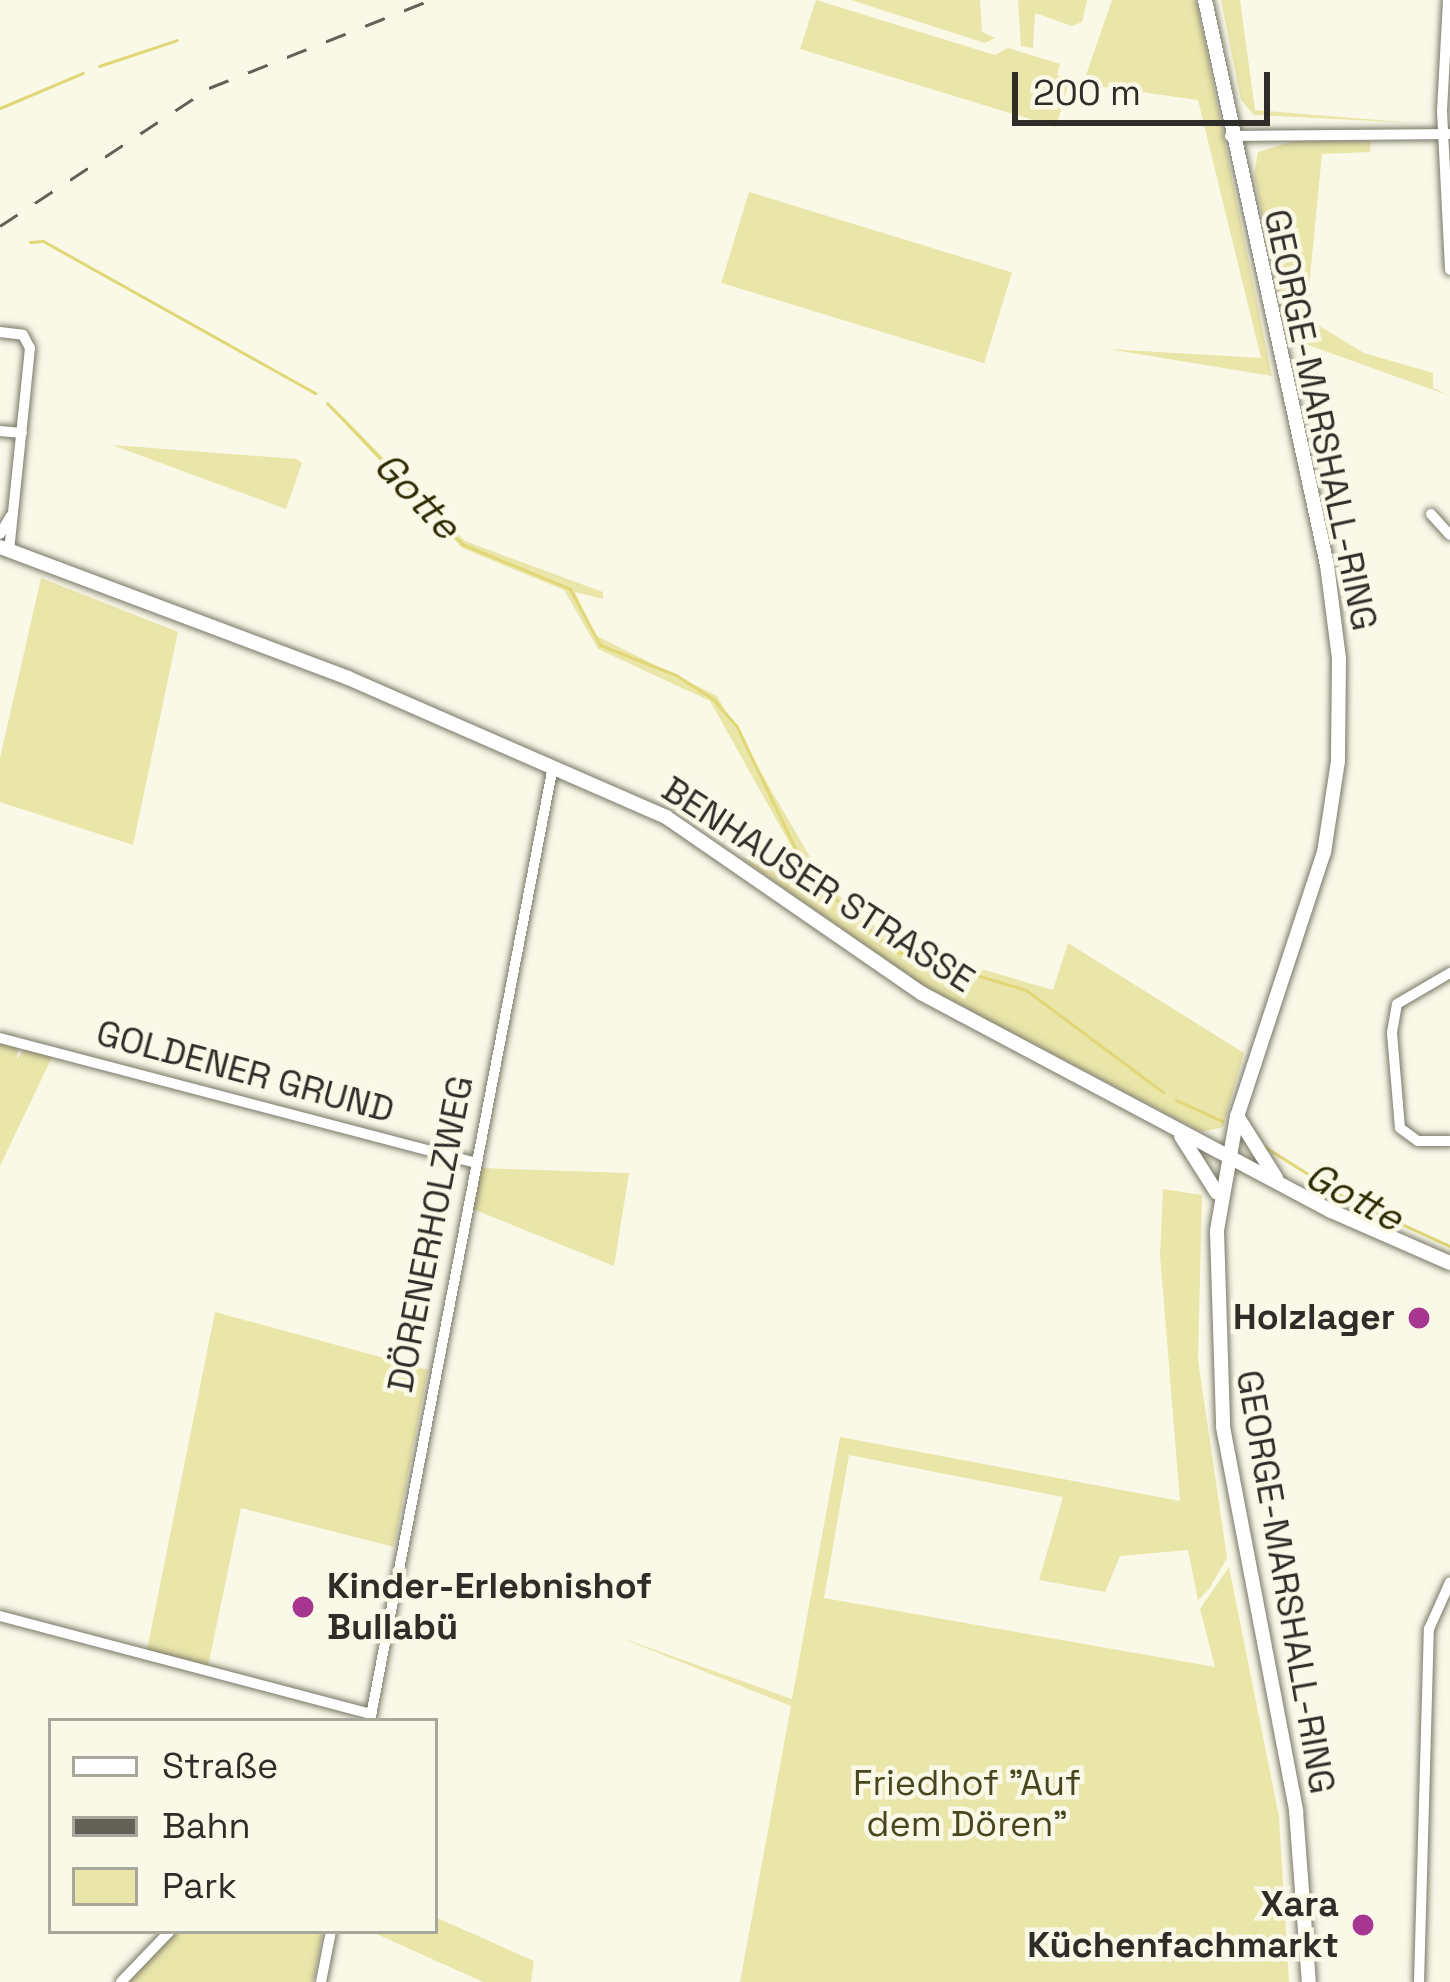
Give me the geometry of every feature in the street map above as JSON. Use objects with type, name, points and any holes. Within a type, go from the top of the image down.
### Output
[{"type":"main road","name":"GEORGE-MARSHALL-RING","points":[[1205,0],[1230,136],[1334,605],[1338,761],[1324,852],[1227,1156],[1219,1199],[1214,1353],[1222,1427],[1296,1811],[1309,1982]]},
{"type":"main road","name":"BENHAUSER STRASSE","points":[[5,549],[241,635],[666,817],[877,966],[1284,1186],[1450,1263]]},
{"type":"main road","points":[[1237,1116],[1252,1150],[1284,1186]]},
{"type":"main road","points":[[1174,1128],[1206,1166],[1219,1199]]},
{"type":"street","points":[[1448,0],[1450,270]]},
{"type":"street","points":[[1230,136],[1446,134]]},
{"type":"street","points":[[0,332],[23,335],[30,348],[5,549]]},
{"type":"street","points":[[0,430],[22,433]]},
{"type":"street","points":[[1431,514],[1450,535]]},
{"type":"street","points":[[0,535],[11,516]]},
{"type":"street","name":"DÖRENERHOLZWEG","points":[[0,1616],[371,1718],[553,766]]},
{"type":"street","points":[[1450,973],[1396,1004],[1393,1097],[1409,1135],[1450,1141]]},
{"type":"street","name":"GOLDENER GRUND","points":[[0,1038],[475,1163]]},
{"type":"street","points":[[1419,1982],[1429,1628],[1450,1582]]},
{"type":"street","points":[[121,1982],[167,1934]]},
{"type":"street","points":[[321,1982],[330,1934]]},
{"type":"green space","points":[[816,0],[995,55],[1008,48],[1060,64],[1057,75],[1070,79],[1056,127],[800,49]]},
{"type":"green space","points":[[851,0],[980,0],[982,32],[995,38],[985,43]]},
{"type":"green space","points":[[1018,0],[1087,1],[1082,22],[1072,26],[1035,13],[1033,48],[1021,46]]},
{"type":"green space","points":[[1112,0],[1196,0],[1272,376],[1108,349],[1261,358],[1198,100],[1083,84]]},
{"type":"green space","points":[[1221,0],[1240,0],[1255,110],[1415,123],[1254,115],[1241,100]]},
{"type":"green space","points":[[1294,141],[1371,141],[1370,152],[1322,154],[1306,318],[1364,353],[1433,373],[1433,388],[1450,396],[1286,337],[1254,174],[1258,152]]},
{"type":"green space","points":[[749,192],[1012,272],[984,363],[721,283]]},
{"type":"green space","points":[[326,399],[465,541],[603,592],[603,599],[575,592],[595,635],[717,696],[811,859],[804,869],[710,701],[598,649],[564,590],[462,548]]},
{"type":"green space","points":[[112,445],[297,459],[302,463],[286,509]]},
{"type":"green space","points":[[41,578],[178,632],[133,845],[0,802],[0,758]]},
{"type":"green space","points":[[737,855],[791,879],[810,871],[896,944],[1053,990],[1068,943],[1244,1053],[1223,1127],[1202,1132],[923,986]]},
{"type":"green space","points":[[0,1042],[18,1047],[17,1059],[26,1048],[53,1055],[0,1166]]},
{"type":"green space","points":[[481,1168],[629,1173],[614,1266],[473,1209]]},
{"type":"green space","name":"Friedhof \"Auf dem Dören\"","points":[[1163,1189],[1202,1195],[1198,1360],[1227,1558],[1209,1589],[1198,1600],[1188,1550],[1120,1556],[1105,1592],[1039,1580],[1063,1497],[849,1455],[824,1598],[1215,1667],[1200,1609],[1229,1567],[1279,1817],[1289,1982],[740,1982],[791,1706],[616,1636],[792,1699],[840,1437],[1180,1501],[1160,1255]]},
{"type":"green space","points":[[215,1312],[428,1370],[394,1547],[241,1508],[208,1666],[147,1650]]},
{"type":"green space","points":[[438,1918],[534,1961],[531,1982],[483,1982],[377,1934],[438,1934]]},
{"type":"green space","points":[[173,1934],[322,1934],[313,1982],[127,1982]]},
{"type":"waterway","points":[[99,66],[177,40]]},
{"type":"waterway","points":[[0,108],[83,73]]},
{"type":"waterway","name":"Gotte","points":[[30,242],[43,241],[315,393]]},
{"type":"waterway","name":"Gotte","points":[[327,403],[462,544],[570,589],[600,645],[676,675],[713,699],[736,725],[803,865]]},
{"type":"waterway","name":"Gotte","points":[[808,874],[892,950],[1026,990],[1163,1092]]},
{"type":"waterway","name":"Gotte","points":[[1176,1100],[1222,1121]]},
{"type":"waterway","name":"Gotte","points":[[1262,1145],[1349,1200],[1450,1246]]},
{"type":"waterway","points":[[1164,1932],[1164,1961]]},
{"type":"railway","points":[[0,226],[209,88],[430,0]]},
{"type":"place","name":"Holzlager","points":[[1419,1318]]},
{"type":"place","name":"Kinder-Erlebnishof Bullabü","points":[[303,1607]]},
{"type":"place","name":"Xara Küchenfachmarkt","points":[[1363,1925]]}]
